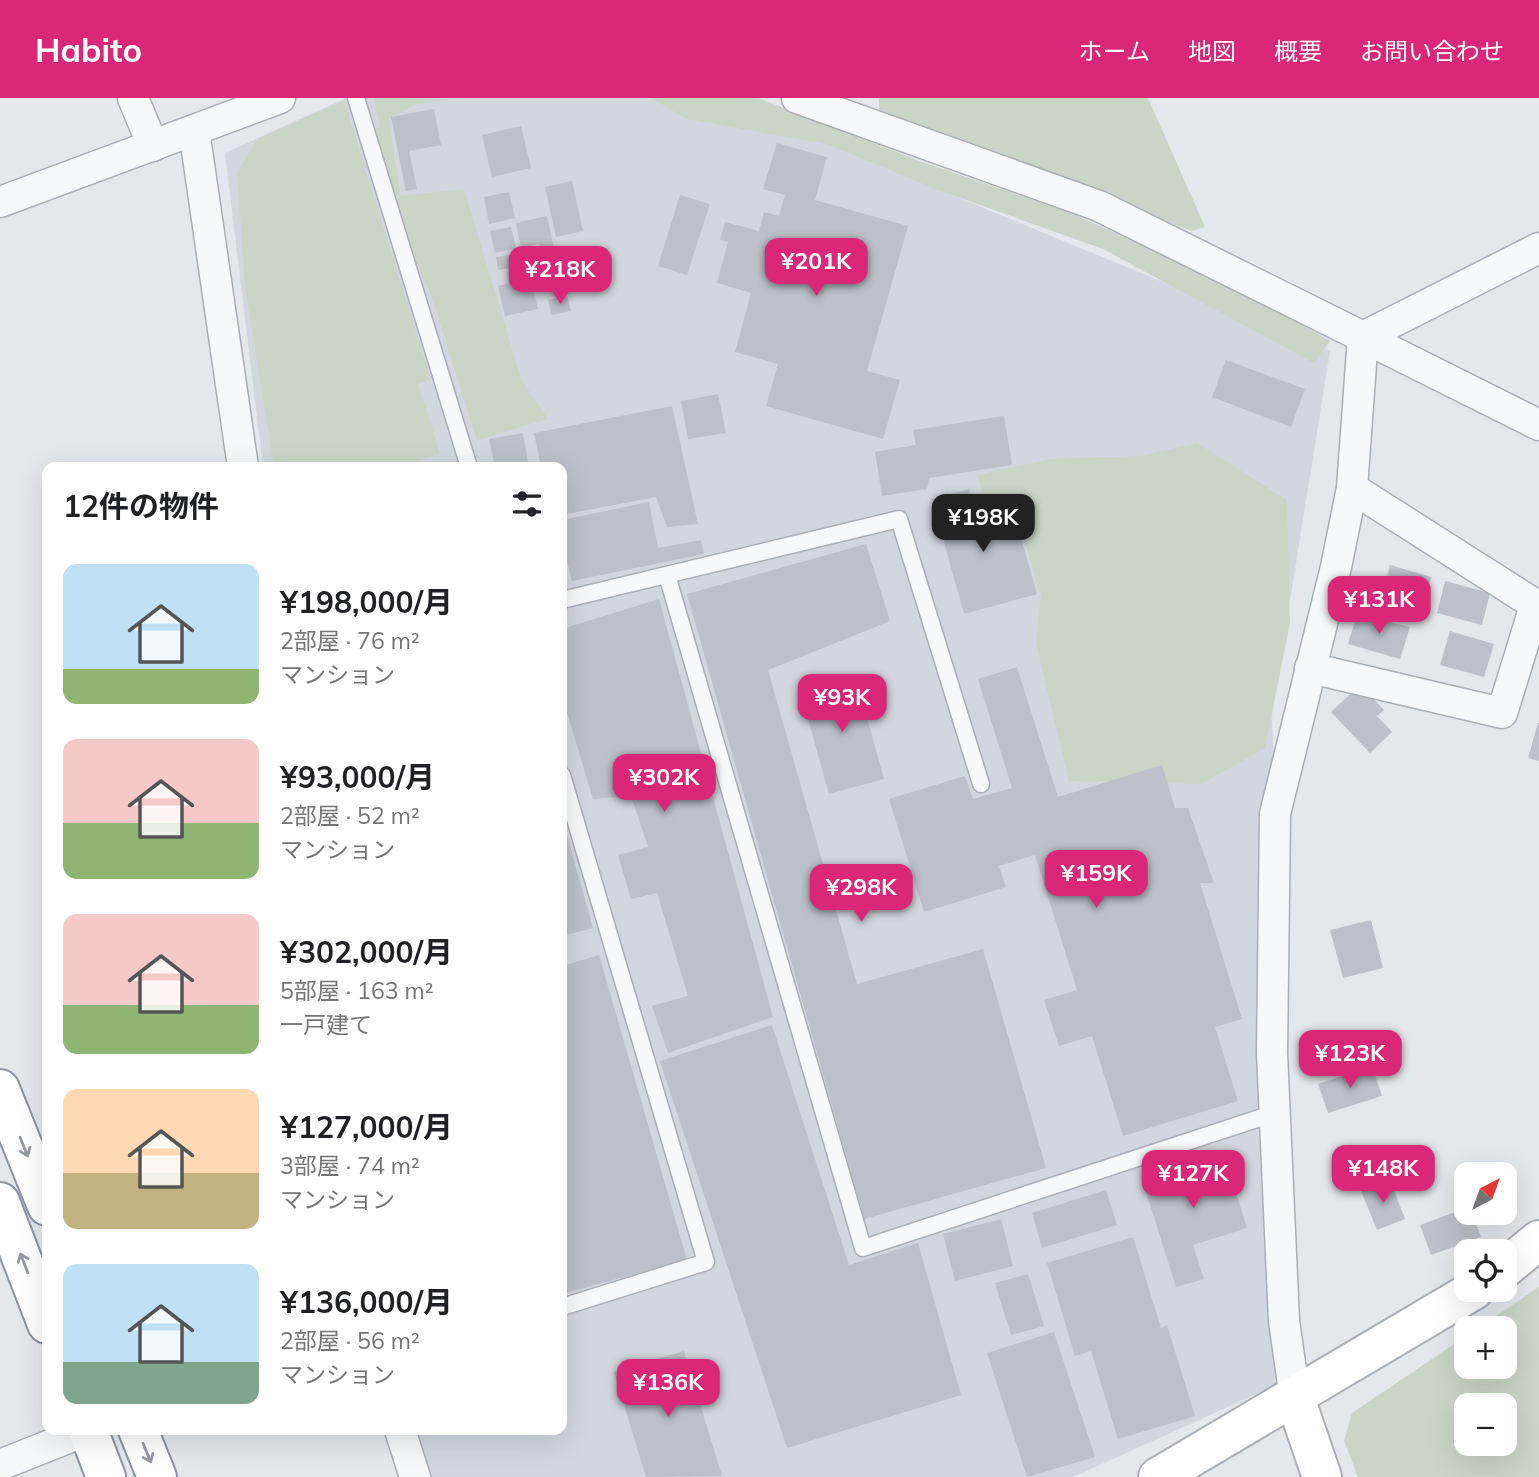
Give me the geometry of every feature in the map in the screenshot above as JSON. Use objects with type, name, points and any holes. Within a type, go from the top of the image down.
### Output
[{"type":"main road","points":[[0,1089],[42,1194]]},
{"type":"main road","points":[[0,1202],[42,1311]]},
{"type":"main road","points":[[1517,1258],[1539,1240]]},
{"type":"main road","points":[[1158,1477],[1454,1302]]},
{"type":"main road","points":[[1295,1398],[1322,1477]]},
{"type":"main road","points":[[90,1435],[106,1477]]},
{"type":"main road","points":[[140,1435],[157,1477]]},
{"type":"street","points":[[133,98],[153,146]]},
{"type":"street","points":[[0,202],[280,98]]},
{"type":"street","points":[[797,98],[841,105],[1099,206],[1539,425]]},
{"type":"street","points":[[194,130],[242,462]]},
{"type":"street","points":[[1363,337],[1539,248]]},
{"type":"street","points":[[1295,1398],[1284,1321],[1272,1053],[1275,814],[1352,488],[1363,337]]},
{"type":"street","points":[[1310,668],[1502,713],[1537,607],[1352,488]]},
{"type":"street","points":[[0,1465],[75,1435]]},
{"type":"street","points":[[402,1435],[415,1477]]},
{"type":"lane","points":[[356,98],[467,462]]},
{"type":"lane","points":[[567,599],[900,519],[981,784]]},
{"type":"lane","points":[[667,575],[863,1248],[1275,1113]]},
{"type":"lane","points":[[567,792],[706,1262],[567,1305]]},
{"type":"shaded area","points":[[346,98],[717,98],[1330,351],[1272,713],[1292,1378],[1073,1477],[423,1477],[410,1435],[567,1435],[567,462],[262,462],[225,153]]},
{"type":"green space","points":[[374,98],[453,99],[416,104],[389,119],[400,193],[389,206],[367,135],[380,127]]},
{"type":"green space","points":[[651,98],[758,98],[919,161],[1071,213],[1221,280],[1330,341],[1314,363],[1103,249],[938,190],[827,144],[687,119]]},
{"type":"green space","points":[[879,98],[1148,98],[1205,227],[1192,231],[879,113]]},
{"type":"green space","points":[[344,101],[431,380],[418,384],[440,453],[415,462],[273,462],[245,286],[237,173],[257,139]]},
{"type":"green space","points":[[464,189],[521,379],[548,419],[477,440],[430,292],[392,210],[400,196]]},
{"type":"green space","points":[[1197,443],[1287,500],[1290,623],[1265,748],[1201,784],[1069,781],[1036,643],[1041,596],[1013,502],[989,510],[977,475],[1052,459],[1140,456]]},
{"type":"green space","points":[[1539,1287],[1539,1477],[1358,1477],[1344,1441],[1352,1413],[1454,1344],[1454,1379],[1517,1379],[1517,1316],[1496,1316]]},
{"type":"building","points":[[434,109],[441,145],[409,151],[417,189],[406,191],[391,117]]},
{"type":"building","points":[[521,126],[531,168],[492,177],[482,135]]},
{"type":"building","points":[[777,143],[827,157],[815,200],[908,226],[867,371],[900,380],[883,439],[766,406],[778,364],[735,352],[751,293],[717,283],[728,242],[720,240],[725,222],[759,231],[764,212],[779,216],[785,195],[763,189]]},
{"type":"building","points":[[572,181],[583,231],[556,237],[545,187]]},
{"type":"building","points":[[509,192],[515,218],[489,224],[484,197]]},
{"type":"building","points":[[680,195],[710,204],[687,275],[658,266]]},
{"type":"building","points":[[547,216],[555,254],[542,257],[539,244],[521,248],[516,223]]},
{"type":"building","points":[[511,227],[516,248],[495,253],[490,231]]},
{"type":"building","points":[[521,253],[523,266],[498,270],[496,257]]},
{"type":"building","points":[[531,278],[538,309],[505,316],[498,286]]},
{"type":"building","points":[[567,296],[571,311],[552,315],[548,300]]},
{"type":"building","points":[[1226,360],[1305,389],[1291,427],[1212,397]]},
{"type":"building","points":[[718,394],[726,433],[688,439],[681,401]]},
{"type":"building","points":[[672,406],[698,524],[667,527],[656,497],[567,514],[567,462],[540,462],[534,433]]},
{"type":"building","points":[[1004,416],[1012,465],[929,478],[927,489],[882,496],[875,452],[916,445],[913,430]]},
{"type":"building","points":[[523,433],[528,462],[494,462],[489,439]]},
{"type":"building","points":[[969,489],[978,519],[1013,509],[1037,594],[964,614],[932,499]]},
{"type":"building","points":[[649,502],[658,548],[701,540],[704,554],[572,581],[567,561],[567,519]]},
{"type":"building","points":[[866,544],[890,621],[768,670],[857,984],[983,949],[1046,1168],[864,1219],[687,594]]},
{"type":"building","points":[[1390,565],[1431,577],[1421,618],[1379,607]]},
{"type":"building","points":[[1445,581],[1490,593],[1482,625],[1437,613]]},
{"type":"building","points":[[659,599],[773,1017],[668,1053],[652,1006],[688,996],[657,893],[631,899],[618,855],[648,847],[631,796],[593,799],[567,713],[567,627]]},
{"type":"building","points":[[1357,614],[1410,627],[1400,659],[1348,644]]},
{"type":"building","points":[[1450,631],[1494,644],[1484,677],[1440,665]]},
{"type":"building","points":[[1017,667],[1058,797],[1162,765],[1175,808],[1188,808],[1214,883],[1200,883],[1242,1019],[1215,1027],[1238,1101],[1123,1136],[1092,1036],[1059,1046],[1044,1000],[1077,990],[1035,855],[999,866],[1006,887],[924,912],[889,799],[965,776],[973,799],[1012,788],[978,679]]},
{"type":"building","points":[[855,675],[884,779],[829,794],[800,690]]},
{"type":"building","points":[[1360,685],[1384,710],[1377,716],[1392,732],[1370,753],[1331,712]]},
{"type":"building","points":[[1539,723],[1539,761],[1528,758]]},
{"type":"building","points":[[567,835],[593,928],[567,935]]},
{"type":"building","points":[[1371,920],[1383,968],[1343,978],[1330,930]]},
{"type":"building","points":[[599,955],[687,1260],[567,1293],[567,965]]},
{"type":"building","points":[[772,1025],[849,1265],[918,1243],[961,1395],[787,1448],[660,1061]]},
{"type":"building","points":[[1372,1066],[1382,1096],[1328,1113],[1318,1084]]},
{"type":"building","points":[[1223,1151],[1247,1228],[1193,1245],[1204,1279],[1176,1287],[1141,1176]]},
{"type":"building","points":[[1390,1180],[1405,1219],[1377,1230],[1361,1191]]},
{"type":"building","points":[[1106,1190],[1117,1225],[1042,1248],[1032,1213]]},
{"type":"building","points":[[1454,1212],[1454,1225],[1476,1225],[1481,1237],[1454,1239],[1454,1247],[1431,1255],[1420,1225]]},
{"type":"building","points":[[1001,1219],[1013,1266],[955,1281],[943,1234]]},
{"type":"building","points":[[1133,1237],[1161,1328],[1167,1325],[1195,1416],[1118,1439],[1091,1351],[1075,1356],[1047,1263]]},
{"type":"building","points":[[1028,1274],[1044,1326],[1011,1335],[995,1283]]},
{"type":"building","points":[[1054,1332],[1095,1457],[1027,1477],[987,1353]]},
{"type":"building","points":[[684,1351],[722,1476],[646,1477],[614,1372]]}]
